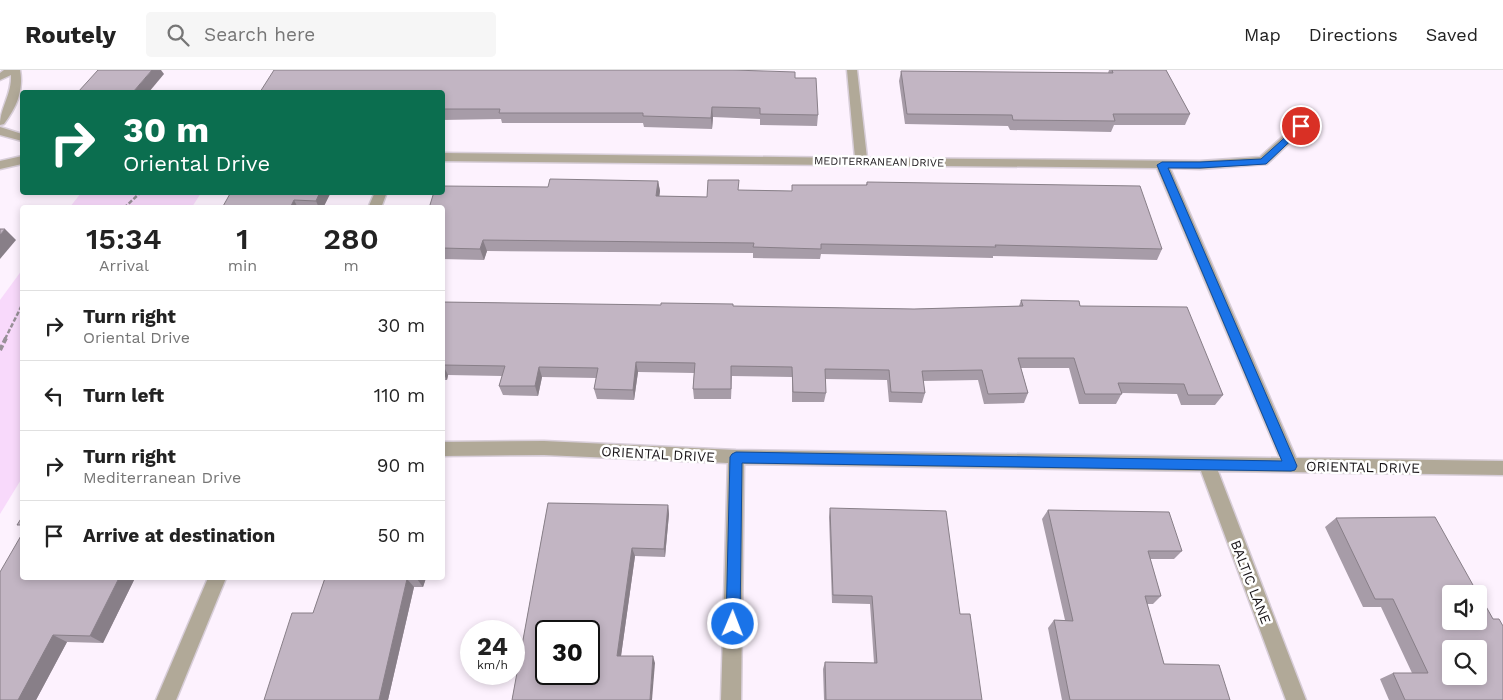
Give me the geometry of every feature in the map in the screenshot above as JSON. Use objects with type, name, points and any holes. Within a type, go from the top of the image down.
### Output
[{"type":"street","points":[[0,77],[14,70],[18,82],[7,112],[0,122]]},
{"type":"street","points":[[852,70],[861,162]]},
{"type":"street","name":"MEDITERRANEAN DRIVE","points":[[445,157],[1200,165],[1263,162],[1301,126]]},
{"type":"street","points":[[0,131],[20,137]]},
{"type":"street","points":[[0,135],[0,141]]},
{"type":"street","points":[[0,165],[20,160]]},
{"type":"street","points":[[1162,165],[1291,466]]},
{"type":"street","name":"ORIENTAL DRIVE","points":[[445,449],[544,448],[736,457],[1503,468]]},
{"type":"street","points":[[731,700],[736,457]]},
{"type":"street","name":"BALTIC LANE","points":[[1207,464],[1296,700]]},
{"type":"street","points":[[166,700],[216,580]]},
{"type":"path","points":[[127,205],[138,195]]},
{"type":"path","points":[[0,350],[20,310]]},
{"type":"shaded area","points":[[79,195],[200,195],[193,205],[72,205]]},
{"type":"shaded area","points":[[20,273],[20,481],[0,514],[0,300]]},
{"type":"building","points":[[98,70],[152,70],[135,90],[80,90]]},
{"type":"building","points":[[274,70],[733,70],[795,72],[795,78],[816,78],[818,115],[760,114],[760,108],[712,107],[711,118],[643,116],[643,113],[499,113],[500,109],[445,109],[445,90],[261,90]]},
{"type":"building","points":[[1112,70],[1166,70],[1190,114],[1113,114],[1115,121],[1013,120],[1012,115],[907,114],[901,71],[1113,73]]},
{"type":"building","points":[[550,179],[658,181],[656,196],[707,197],[708,180],[739,180],[738,190],[792,191],[792,185],[867,185],[867,182],[1140,186],[1162,249],[995,245],[996,247],[821,244],[821,249],[753,247],[754,243],[483,240],[480,249],[445,248],[445,205],[430,205],[433,195],[445,195],[445,186],[548,187]]},
{"type":"building","points":[[229,195],[319,195],[316,201],[294,200],[292,205],[224,205]]},
{"type":"building","points":[[1021,300],[1079,301],[1080,306],[1187,307],[1223,395],[1188,395],[1184,384],[1118,383],[1122,394],[1085,394],[1074,358],[1018,358],[1028,393],[988,394],[982,370],[922,371],[925,393],[891,392],[889,370],[825,369],[826,393],[793,392],[792,367],[731,366],[731,389],[693,389],[695,363],[636,362],[633,390],[594,389],[598,368],[539,367],[535,386],[499,386],[505,366],[445,365],[445,302],[733,304],[733,306],[914,309],[1023,306]]},
{"type":"building","points":[[548,503],[668,505],[664,549],[632,548],[617,656],[653,656],[650,700],[512,700],[515,685],[525,685],[525,629]]},
{"type":"building","points":[[830,508],[946,511],[960,614],[970,614],[982,700],[826,700],[825,662],[877,663],[872,596],[833,595]]},
{"type":"building","points":[[1048,510],[1169,512],[1182,551],[1148,551],[1161,596],[1145,596],[1164,664],[1219,665],[1230,700],[1070,700],[1054,620],[1073,621]]},
{"type":"building","points":[[1435,517],[1473,585],[1442,585],[1442,630],[1487,630],[1487,608],[1493,619],[1499,619],[1503,626],[1503,700],[1405,700],[1393,673],[1428,673],[1393,599],[1375,599],[1336,518]]},
{"type":"building","points":[[20,537],[20,580],[118,580],[90,636],[53,635],[18,700],[0,700],[0,572]]},
{"type":"building","points":[[324,580],[407,580],[379,700],[264,700],[292,613],[313,613]]},
{"type":"route","points":[[733,624],[736,457],[1291,466],[1162,165],[1263,162],[1301,126]]}]
